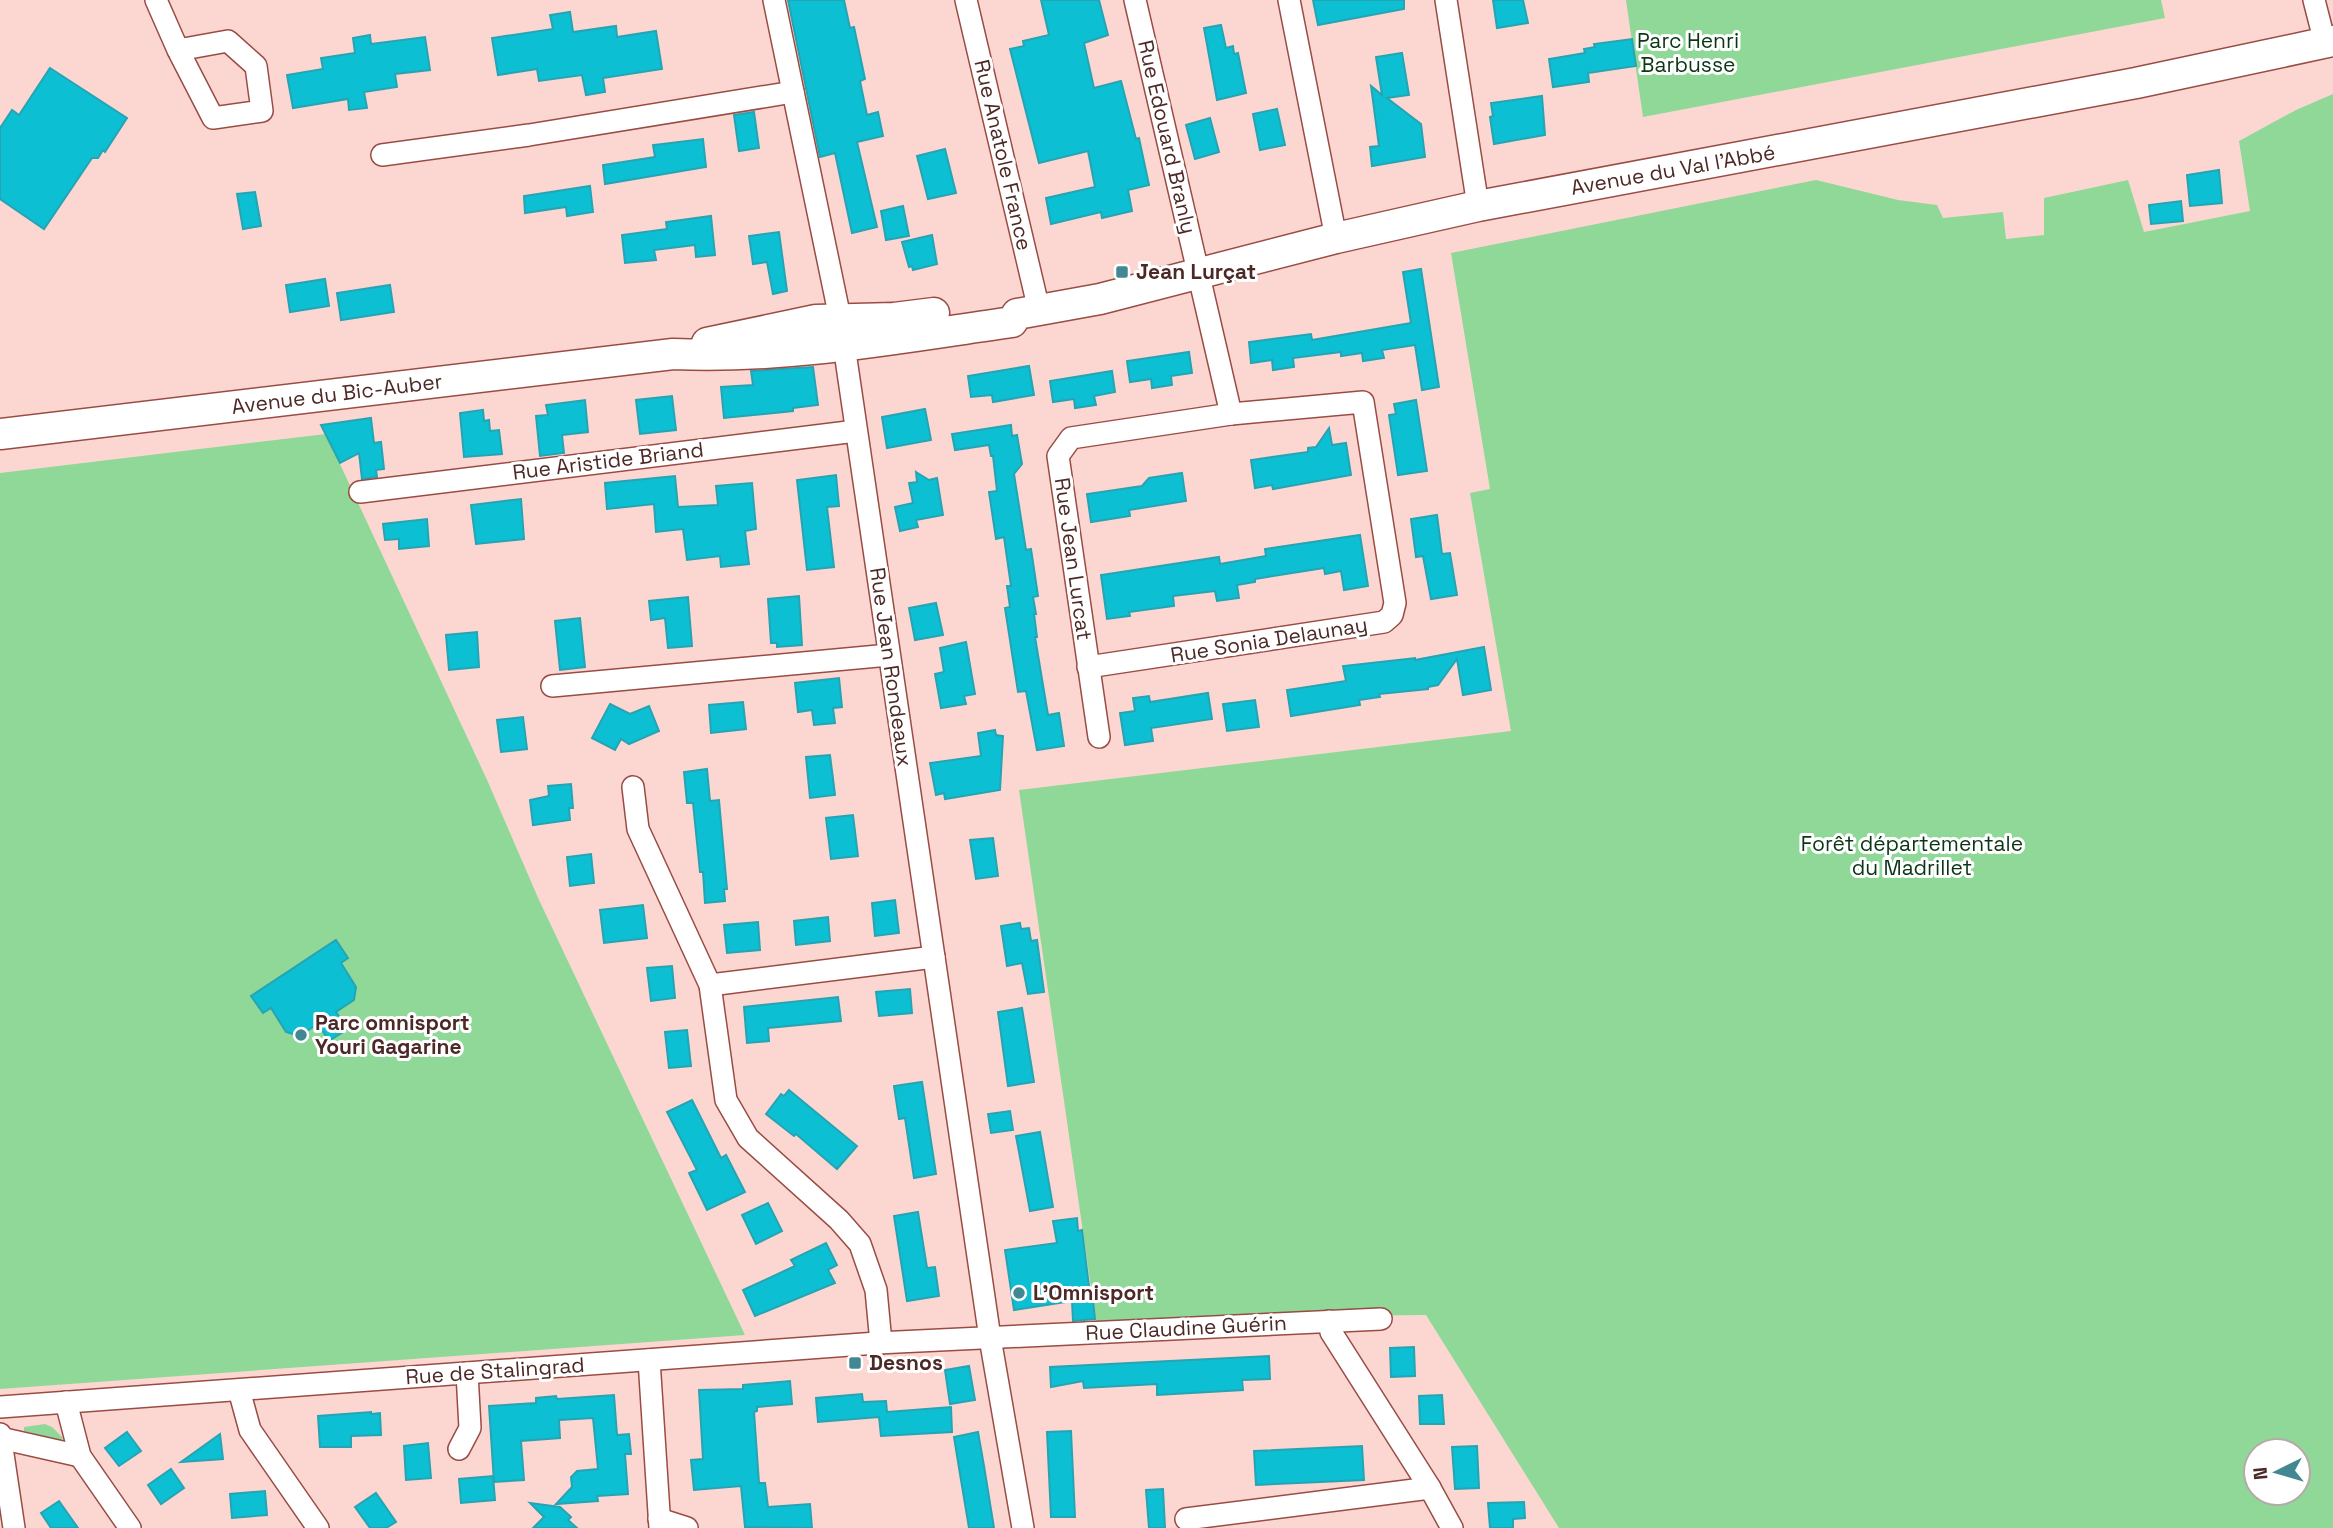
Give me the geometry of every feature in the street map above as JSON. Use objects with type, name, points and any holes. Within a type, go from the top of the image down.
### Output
[{"type":"main road","name":"Avenue du Val l'Abbé","points":[[842,333],[1012,322],[1028,312],[1100,299],[1336,238],[1478,206],[2123,85],[2329,42]]},
{"type":"main road","name":"Avenue du Bic-Auber","points":[[0,434],[673,354],[720,356],[842,333]]},
{"type":"street","points":[[156,0],[178,50]]},
{"type":"street","name":"Rue Jean Rondeaux","points":[[774,0],[842,333],[990,1338],[1023,1528]]},
{"type":"street","name":"Rue Anatole France","points":[[966,0],[1028,312]]},
{"type":"street","name":"Rue Edouard Branly","points":[[1135,0],[1199,274]]},
{"type":"street","points":[[1289,0],[1336,238]]},
{"type":"street","points":[[1446,0],[1478,206]]},
{"type":"street","points":[[2314,0],[2329,42]]},
{"type":"street","points":[[382,155],[529,135],[793,92]]},
{"type":"street","points":[[1199,274],[1231,414]]},
{"type":"street","name":"Rue Sonia Delaunay","points":[[1088,667],[1384,622],[1392,615],[1395,603],[1363,402],[1231,414]]},
{"type":"street","name":"Rue Jean Lurcat","points":[[1098,737],[1058,456],[1071,438],[1231,414]]},
{"type":"street","name":"Rue Aristide Briand","points":[[360,492],[856,431]]},
{"type":"street","points":[[552,686],[889,655]]},
{"type":"street","points":[[633,787],[638,829],[710,985],[726,1100],[748,1138],[839,1220],[860,1244],[876,1290],[881,1343]]},
{"type":"street","points":[[710,985],[934,957]]},
{"type":"street","name":"Rue Claudine Guérin","points":[[990,1338],[1381,1319]]},
{"type":"street","points":[[1329,1321],[1331,1332],[1430,1488],[1452,1528]]},
{"type":"street","name":"Rue de Stalingrad","points":[[0,1407],[881,1343],[990,1338]]},
{"type":"street","points":[[649,1360],[659,1524],[687,1528]]},
{"type":"street","points":[[459,1449],[470,1428],[467,1373]]},
{"type":"street","points":[[239,1390],[250,1430],[318,1528]]},
{"type":"street","points":[[66,1402],[80,1456],[130,1528]]},
{"type":"street","points":[[14,1528],[0,1436],[80,1456]]},
{"type":"street","points":[[1186,1519],[1430,1488]]},
{"type":"green space","name":"Parc Henri Barbusse","points":[[1626,0],[2161,0],[2165,18],[1643,117]]},
{"type":"green space","name":"Forêt départementale du Madrillet","points":[[2333,94],[2333,1528],[1559,1528],[1426,1315],[1225,1317],[1096,1322],[1019,790],[1511,731],[1470,493],[1490,489],[1451,253],[1816,180],[1898,200],[1937,205],[1943,218],[2003,212],[2006,239],[2044,235],[2044,198],[2128,180],[2144,232],[2250,211],[2239,141],[2296,110]]},
{"type":"green space","name":"Parc omnisport Youri Gagarine","points":[[326,434],[488,782],[539,900],[745,1335],[0,1389],[0,473]]},
{"type":"green space","points":[[45,1424],[63,1438],[61,1440],[24,1431],[24,1427]]},
{"type":"building","points":[[788,0],[844,0],[850,28],[854,27],[865,79],[860,81],[867,115],[878,112],[883,136],[857,142],[877,227],[852,233],[835,153],[820,157]]},
{"type":"building","points":[[1041,0],[1099,0],[1108,35],[1084,43],[1094,88],[1121,81],[1136,139],[1139,138],[1149,185],[1128,190],[1132,211],[1102,218],[1101,212],[1051,224],[1046,198],[1095,187],[1088,151],[1039,163],[1010,49],[1024,46],[1023,41],[1049,35]]},
{"type":"building","points":[[1313,0],[1404,0],[1404,9],[1318,25]]},
{"type":"building","points":[[1493,0],[1523,0],[1528,23],[1497,28]]},
{"type":"building","points":[[570,12],[573,32],[616,26],[617,37],[656,31],[662,69],[603,78],[605,92],[586,95],[582,75],[539,81],[537,69],[498,75],[492,38],[553,29],[550,15]]},
{"type":"building","points":[[1221,25],[1226,48],[1233,46],[1234,54],[1238,53],[1246,93],[1217,100],[1204,28]]},
{"type":"building","points":[[370,35],[371,44],[425,37],[430,70],[395,74],[397,87],[364,92],[367,108],[349,110],[348,99],[293,108],[287,75],[323,69],[321,58],[355,53],[353,38]]},
{"type":"building","points":[[1632,39],[1636,66],[1588,73],[1589,82],[1553,87],[1549,59],[1585,53],[1584,49],[1595,47],[1594,44]]},
{"type":"building","points":[[1402,53],[1409,95],[1387,98],[1421,124],[1425,157],[1372,166],[1370,147],[1379,146],[1371,86],[1382,95],[1376,57]]},
{"type":"building","points":[[50,68],[127,118],[105,152],[103,150],[98,158],[92,158],[44,229],[0,199],[0,128],[12,110],[19,115]]},
{"type":"building","points":[[1542,96],[1545,135],[1494,144],[1491,103]]},
{"type":"building","points":[[1277,109],[1285,145],[1260,150],[1253,114]]},
{"type":"building","points":[[754,112],[759,148],[739,151],[734,115]]},
{"type":"building","points":[[1210,118],[1219,152],[1195,159],[1186,125]]},
{"type":"building","points":[[703,139],[706,167],[605,184],[603,165],[655,157],[653,145]]},
{"type":"building","points":[[945,149],[956,193],[928,199],[917,156]]},
{"type":"building","points":[[2219,170],[2222,203],[2190,206],[2187,175]]},
{"type":"building","points":[[590,186],[593,212],[567,216],[566,207],[525,213],[524,196]]},
{"type":"building","points":[[255,192],[261,226],[243,229],[237,194]]},
{"type":"building","points":[[2181,201],[2183,221],[2151,224],[2149,205]]},
{"type":"building","points":[[903,206],[909,236],[886,240],[881,211]]},
{"type":"building","points":[[711,216],[715,255],[696,257],[695,245],[654,250],[656,260],[625,263],[622,235],[667,229],[666,222]]},
{"type":"building","points":[[779,232],[787,291],[773,294],[767,262],[753,264],[749,236]]},
{"type":"building","points":[[932,235],[937,264],[913,270],[912,266],[909,267],[902,242]]},
{"type":"building","points":[[1421,269],[1439,387],[1422,390],[1415,345],[1382,350],[1384,358],[1363,361],[1362,353],[1341,356],[1341,352],[1293,358],[1294,367],[1273,370],[1272,360],[1251,363],[1249,342],[1311,334],[1312,340],[1411,323],[1403,272]]},
{"type":"building","points":[[325,279],[329,306],[290,312],[286,285]]},
{"type":"building","points":[[390,285],[394,312],[341,320],[337,293]]},
{"type":"building","points":[[1189,352],[1192,373],[1171,376],[1172,385],[1152,388],[1151,379],[1130,382],[1127,361]]},
{"type":"building","points":[[1029,366],[1034,395],[993,402],[992,395],[971,397],[968,376]]},
{"type":"building","points":[[813,367],[818,405],[793,408],[793,411],[724,418],[721,387],[753,385],[751,371]]},
{"type":"building","points":[[1112,371],[1115,392],[1094,396],[1096,405],[1075,408],[1074,399],[1053,402],[1050,381]]},
{"type":"building","points":[[672,396],[676,430],[640,434],[636,400]]},
{"type":"building","points":[[585,400],[588,432],[562,435],[564,453],[540,456],[536,416],[548,415],[546,405]]},
{"type":"building","points":[[1416,400],[1427,471],[1398,475],[1389,415],[1396,414],[1394,404]]},
{"type":"building","points":[[925,409],[931,440],[887,448],[882,417]]},
{"type":"building","points":[[483,410],[484,421],[489,420],[490,431],[499,430],[502,454],[464,457],[460,413]]},
{"type":"building","points":[[371,418],[374,443],[381,442],[384,469],[376,470],[377,477],[362,479],[359,453],[340,463],[321,425]]},
{"type":"building","points":[[1011,425],[1012,436],[1017,435],[1022,464],[1014,474],[1026,550],[1031,549],[1038,596],[1033,597],[1036,614],[1035,637],[1048,715],[1059,713],[1064,746],[1037,750],[1026,691],[1018,692],[1005,608],[1010,607],[1007,586],[1011,586],[1004,537],[996,539],[989,492],[997,491],[993,456],[989,445],[955,450],[952,434]]},
{"type":"building","points":[[1329,428],[1332,445],[1346,443],[1351,475],[1273,489],[1272,485],[1255,488],[1251,460],[1308,452],[1308,448],[1316,447]]},
{"type":"building","points":[[916,472],[929,480],[937,478],[943,515],[916,520],[918,527],[900,531],[895,507],[913,503],[909,483],[917,482]]},
{"type":"building","points":[[1182,473],[1186,501],[1129,510],[1130,516],[1091,522],[1087,494],[1142,486],[1149,478]]},
{"type":"building","points":[[836,475],[839,506],[827,507],[834,567],[807,570],[797,480]]},
{"type":"building","points":[[675,476],[678,507],[718,505],[716,486],[752,483],[756,529],[745,531],[749,564],[721,567],[720,556],[687,560],[683,529],[656,532],[654,504],[607,509],[605,483]]},
{"type":"building","points":[[521,499],[524,539],[476,544],[471,505]]},
{"type":"building","points":[[1437,515],[1442,554],[1450,553],[1457,595],[1431,599],[1423,556],[1416,557],[1411,519]]},
{"type":"building","points":[[427,519],[429,546],[399,549],[399,539],[385,540],[383,524]]},
{"type":"building","points":[[1360,535],[1368,586],[1344,590],[1341,571],[1325,574],[1324,568],[1255,579],[1255,582],[1237,585],[1239,598],[1217,601],[1215,591],[1173,596],[1174,606],[1129,612],[1130,616],[1107,619],[1101,575],[1219,557],[1220,564],[1266,556],[1265,549]]},
{"type":"building","points":[[799,596],[802,645],[777,647],[777,643],[771,643],[768,599]]},
{"type":"building","points":[[688,597],[692,646],[668,648],[665,618],[651,620],[649,601]]},
{"type":"building","points":[[936,603],[943,635],[915,640],[909,608]]},
{"type":"building","points":[[580,618],[585,667],[560,670],[555,621]]},
{"type":"building","points":[[477,632],[479,667],[449,670],[446,635]]},
{"type":"building","points":[[966,642],[975,694],[964,696],[966,704],[941,708],[935,674],[944,672],[940,648]]},
{"type":"building","points":[[1484,647],[1491,690],[1463,695],[1457,659],[1438,685],[1428,689],[1379,694],[1380,697],[1359,700],[1360,705],[1291,716],[1287,690],[1346,681],[1343,666],[1415,660]]},
{"type":"building","points":[[839,678],[842,707],[833,708],[835,723],[814,725],[812,710],[798,712],[795,683]]},
{"type":"building","points":[[1208,693],[1212,719],[1151,728],[1153,741],[1125,745],[1120,713],[1135,711],[1133,698],[1149,696],[1150,702]]},
{"type":"building","points":[[1255,700],[1259,727],[1227,731],[1223,704]]},
{"type":"building","points":[[743,702],[746,729],[711,733],[709,705]]},
{"type":"building","points":[[610,704],[630,714],[649,706],[659,731],[629,744],[621,739],[615,750],[592,738]]},
{"type":"building","points":[[523,717],[527,749],[501,752],[497,720]]},
{"type":"building","points":[[995,730],[996,735],[1003,736],[1000,790],[945,799],[944,793],[936,795],[930,763],[981,756],[978,733]]},
{"type":"building","points":[[830,755],[835,795],[810,798],[806,757]]},
{"type":"building","points":[[707,769],[710,801],[719,800],[727,889],[724,889],[725,901],[705,903],[693,803],[687,803],[684,772]]},
{"type":"building","points":[[571,784],[573,808],[569,808],[570,820],[533,825],[530,800],[549,796],[548,786]]},
{"type":"building","points":[[853,815],[858,856],[831,859],[826,818]]},
{"type":"building","points":[[993,838],[998,876],[976,879],[970,840]]},
{"type":"building","points":[[591,854],[594,883],[570,886],[567,857]]},
{"type":"building","points":[[895,900],[899,933],[875,936],[872,903]]},
{"type":"building","points":[[643,905],[647,938],[604,943],[600,910]]},
{"type":"building","points":[[828,917],[830,941],[796,945],[794,921]]},
{"type":"building","points":[[758,922],[760,950],[727,953],[724,925]]},
{"type":"building","points":[[1020,923],[1021,929],[1029,928],[1031,941],[1037,940],[1044,992],[1028,994],[1022,963],[1007,966],[1001,926]]},
{"type":"building","points":[[336,940],[348,958],[341,963],[356,987],[354,1000],[336,1012],[348,1029],[329,1041],[318,1024],[299,1036],[286,1032],[271,1008],[263,1013],[251,996]]},
{"type":"building","points":[[672,966],[675,998],[651,1001],[647,968]]},
{"type":"building","points":[[910,989],[912,1013],[879,1016],[876,992]]},
{"type":"building","points":[[838,997],[841,1021],[768,1028],[769,1041],[747,1043],[744,1007]]},
{"type":"building","points":[[1022,1008],[1034,1082],[1008,1086],[998,1012]]},
{"type":"building","points":[[687,1030],[691,1066],[669,1068],[665,1032]]},
{"type":"building","points":[[922,1082],[936,1174],[914,1178],[905,1118],[899,1119],[894,1086]]},
{"type":"building","points":[[789,1090],[857,1146],[837,1169],[796,1134],[794,1136],[766,1114],[781,1094],[784,1096]]},
{"type":"building","points":[[692,1100],[721,1158],[726,1155],[745,1192],[707,1210],[689,1173],[697,1170],[667,1112]]},
{"type":"building","points":[[1010,1111],[1013,1130],[991,1133],[988,1114]]},
{"type":"building","points":[[1040,1132],[1053,1207],[1030,1211],[1016,1136]]},
{"type":"building","points":[[768,1203],[782,1231],[756,1244],[742,1215]]},
{"type":"building","points":[[918,1212],[927,1268],[935,1267],[939,1296],[907,1301],[894,1216]]},
{"type":"building","points":[[1077,1218],[1078,1231],[1082,1230],[1095,1319],[1073,1321],[1072,1301],[1014,1310],[1005,1250],[1057,1243],[1053,1221]]},
{"type":"building","points":[[826,1243],[837,1265],[828,1270],[835,1283],[755,1316],[743,1290],[795,1266],[791,1260]]},
{"type":"building","points":[[1414,1347],[1415,1376],[1391,1377],[1390,1348]]},
{"type":"building","points":[[1269,1356],[1270,1379],[1242,1380],[1243,1390],[1157,1395],[1157,1384],[1084,1388],[1083,1381],[1051,1387],[1050,1367]]},
{"type":"building","points":[[969,1366],[975,1400],[950,1404],[945,1370]]},
{"type":"building","points":[[790,1381],[792,1404],[757,1407],[754,1412],[759,1483],[765,1483],[768,1507],[810,1504],[812,1528],[745,1527],[741,1486],[694,1490],[691,1460],[703,1459],[699,1390],[743,1389],[743,1385]]},
{"type":"building","points":[[862,1394],[863,1402],[886,1401],[887,1412],[951,1407],[952,1432],[881,1436],[879,1417],[818,1422],[816,1398]]},
{"type":"building","points":[[614,1395],[617,1435],[629,1434],[631,1454],[625,1454],[628,1494],[597,1496],[598,1501],[556,1504],[572,1487],[571,1477],[577,1471],[598,1469],[593,1418],[559,1420],[560,1438],[521,1441],[524,1480],[494,1482],[489,1406],[536,1403],[536,1398],[556,1396],[557,1399]]},
{"type":"building","points":[[1442,1395],[1444,1424],[1420,1424],[1419,1396]]},
{"type":"building","points":[[380,1413],[381,1435],[351,1436],[351,1447],[320,1447],[318,1416]]},
{"type":"building","points":[[1071,1431],[1075,1517],[1051,1517],[1047,1432]]},
{"type":"building","points":[[127,1432],[141,1451],[119,1466],[105,1448]]},
{"type":"building","points":[[978,1432],[994,1528],[969,1528],[954,1437]]},
{"type":"building","points":[[220,1434],[223,1459],[181,1462]]},
{"type":"building","points":[[428,1443],[431,1478],[406,1480],[404,1446]]},
{"type":"building","points":[[1362,1446],[1364,1480],[1256,1485],[1254,1451]]},
{"type":"building","points":[[1477,1446],[1479,1488],[1455,1489],[1452,1447]]},
{"type":"building","points":[[171,1469],[184,1488],[161,1504],[148,1485]]},
{"type":"building","points":[[493,1476],[495,1500],[461,1503],[459,1479]]},
{"type":"building","points":[[1163,1489],[1165,1528],[1149,1528],[1146,1490]]},
{"type":"building","points":[[265,1491],[267,1515],[232,1518],[230,1494]]},
{"type":"building","points":[[376,1493],[396,1522],[386,1528],[370,1528],[355,1507]]},
{"type":"building","points":[[59,1501],[78,1528],[51,1528],[41,1513]]},
{"type":"building","points":[[1524,1502],[1525,1518],[1513,1519],[1513,1528],[1490,1528],[1488,1503]]},
{"type":"building","points":[[530,1503],[560,1507],[571,1517],[568,1520],[577,1528],[533,1528],[544,1517]]},
{"type":"place","name":"Jean Lurçat","points":[[1122,272]]},
{"type":"place","name":"Parc omnisport Youri Gagarine","points":[[301,1035]]},
{"type":"place","name":"L'Omnisport","points":[[1019,1293]]},
{"type":"place","name":"Desnos","points":[[855,1363]]}]
